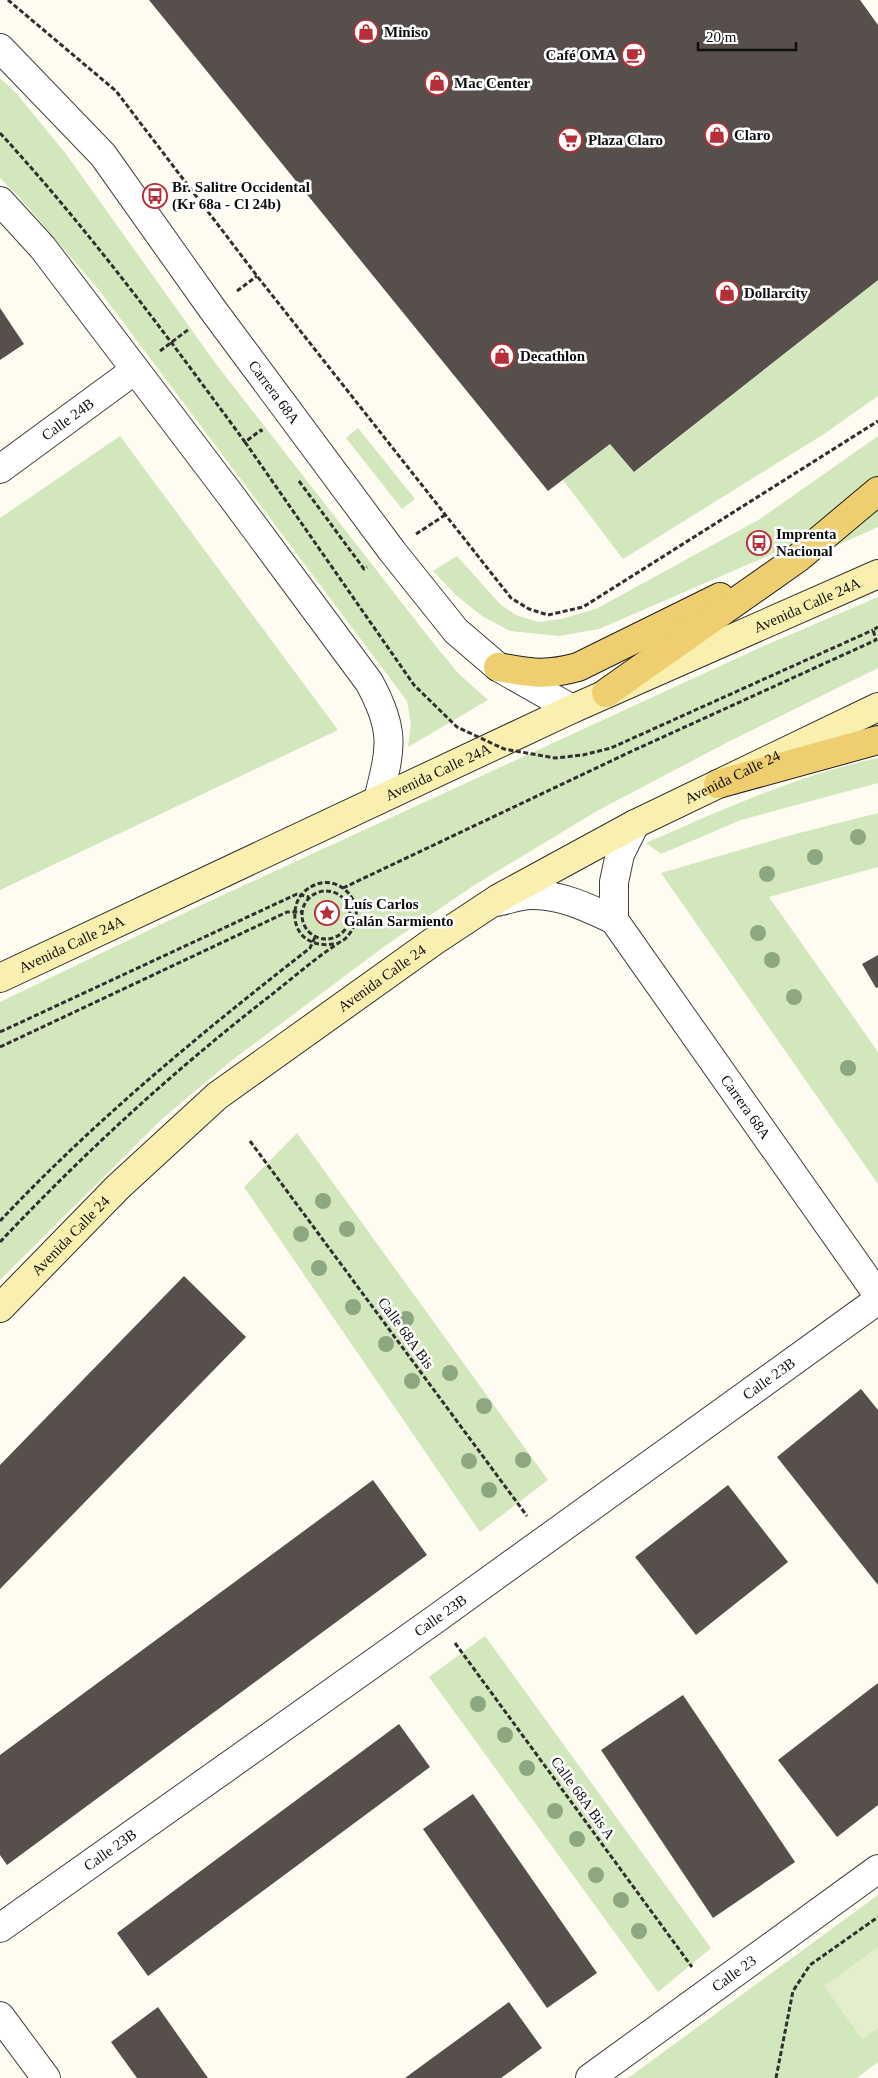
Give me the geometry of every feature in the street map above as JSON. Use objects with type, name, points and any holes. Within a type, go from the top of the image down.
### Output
[{"type":"main road","points":[[606,693],[798,558],[878,491]]},
{"type":"main road","points":[[498,667],[539,674],[558,673],[578,667],[798,558]]},
{"type":"main road","name":"Avenida Calle 24A","points":[[0,978],[606,693],[878,574]]},
{"type":"main road","name":"Avenida Calle 24","points":[[0,1308],[118,1187],[217,1096],[434,941],[493,903],[635,824],[878,707]]},
{"type":"main road","points":[[718,784],[878,740]]},
{"type":"street","name":"Carrera 68A","points":[[0,48],[103,155],[213,310],[392,551],[456,631],[498,667],[572,709]]},
{"type":"street","points":[[0,201],[43,248],[238,505],[368,682],[383,708],[389,738],[388,761],[378,800]]},
{"type":"street","name":"Calle 24B","points":[[0,469],[135,370]]},
{"type":"street","points":[[614,920],[614,882],[620,854],[635,824]]},
{"type":"street","name":"Carrera 68A","points":[[493,903],[531,895],[555,898],[586,907],[614,920],[878,1294]]},
{"type":"street","name":"Calle 23B","points":[[0,1928],[437,1618],[878,1300]]},
{"type":"street","name":"Calle 23","points":[[590,2078],[878,1869]]},
{"type":"street","points":[[0,2016],[46,2078]]},
{"type":"path","points":[[8,0],[116,91],[256,276],[511,598],[529,609],[548,615],[583,606],[878,421]]},
{"type":"path","points":[[0,133],[46,183],[171,342],[245,442],[414,685],[457,727],[504,749],[555,758],[583,755],[611,748],[878,628]]},
{"type":"path","points":[[245,442],[261,430],[267,438]]},
{"type":"path","points":[[295,476],[364,569]]},
{"type":"path","points":[[343,888],[621,756],[876,640],[872,630]]},
{"type":"path","points":[[0,1242],[57,1182],[134,1108],[239,1020],[345,939],[354,929],[357,917],[355,903],[348,892],[339,885],[324,883],[314,885],[302,894],[297,902],[295,912],[300,933],[313,943],[328,946],[339,943]]},
{"type":"path","points":[[330,891],[343,898],[350,911],[347,926],[337,937],[322,939],[315,937],[304,926],[302,912],[304,904],[309,897],[315,893],[330,891]]},
{"type":"path","points":[[0,1032],[297,894],[309,897]]},
{"type":"path","points":[[0,1047],[287,912],[302,912]]},
{"type":"path","points":[[0,1220],[66,1153],[157,1070],[310,948],[315,937]]},
{"type":"path","name":"Calle 68A Bis","points":[[250,1140],[544,1539]]},
{"type":"path","name":"Calle 68A Bis A","points":[[437,1618],[710,1991]]},
{"type":"path","points":[[776,2078],[793,1991],[810,1966],[878,1917]]},
{"type":"green space","points":[[0,78],[17,94],[66,154],[216,364],[430,639],[458,673],[488,700],[408,747],[411,724],[407,701],[99,290],[19,197],[0,178]]},
{"type":"green space","points":[[878,280],[878,396],[824,434],[623,559],[563,480],[610,444],[635,472]]},
{"type":"green space","points":[[358,428],[415,499],[402,509],[346,438]]},
{"type":"green space","points":[[120,436],[338,730],[0,890],[0,518]]},
{"type":"green space","points":[[878,436],[878,475],[793,545],[599,629],[559,636],[510,631],[482,616],[457,596],[433,571],[457,556],[500,604],[516,615],[538,622],[561,619],[596,609],[760,519]]},
{"type":"green space","points":[[878,507],[878,527],[827,550]]},
{"type":"green space","points":[[878,597],[878,668],[728,742],[597,811],[473,886],[385,946],[231,1061],[163,1118],[0,1280],[0,1002],[197,907],[757,649]]},
{"type":"green space","points":[[878,758],[878,783],[741,820],[661,854],[646,843],[760,794],[848,765]]},
{"type":"green space","points":[[878,813],[878,867],[769,897],[878,1052],[878,1184],[661,873],[795,834]]},
{"type":"green space","points":[[297,1133],[548,1480],[480,1532],[244,1187]]},
{"type":"green space","points":[[485,1636],[711,1948],[658,1992],[429,1677]]},
{"type":"green space","points":[[878,1895],[878,2062],[857,2078],[628,2078]]},
{"type":"green space","points":[[878,1947],[878,2028],[862,2039],[824,1986]]},
{"type":"building","name":"Plaza Claro","points":[[149,0],[860,0],[878,25],[878,280],[634,472],[610,444],[548,491]]},
{"type":"building","points":[[0,308],[24,344],[0,360]]},
{"type":"building","points":[[878,955],[878,987],[876,988],[862,964]]},
{"type":"building","points":[[184,1276],[246,1337],[0,1589],[0,1465]]},
{"type":"building","points":[[861,1389],[878,1410],[878,1585],[777,1457]]},
{"type":"building","points":[[373,1480],[427,1555],[7,1865],[0,1855],[0,1755]]},
{"type":"building","points":[[728,1485],[788,1562],[696,1635],[635,1557]]},
{"type":"building","points":[[878,1683],[878,1805],[837,1837],[778,1760]]},
{"type":"building","points":[[683,1695],[795,1862],[713,1918],[601,1750]]},
{"type":"building","points":[[399,1724],[430,1767],[148,1976],[117,1933]]},
{"type":"building","points":[[473,1794],[597,1973],[547,2008],[423,1829]]},
{"type":"building","points":[[509,2002],[542,2048],[501,2078],[405,2078]]},
{"type":"building","points":[[158,2007],[208,2078],[137,2078],[111,2042]]},
{"type":"place","name":"Miniso","points":[[366,32]]},
{"type":"place","name":"Café OMA","points":[[634,55]]},
{"type":"place","name":"Mac Center","points":[[437,83]]},
{"type":"place","name":"Claro","points":[[717,135]]},
{"type":"place","name":"Plaza Claro","points":[[570,140]]},
{"type":"place","name":"Br. Salitre Occidental (Kr 68a - Cl 24b)","points":[[155,196]]},
{"type":"place","name":"Dollarcity","points":[[727,293]]},
{"type":"place","name":"Decathlon","points":[[502,356]]},
{"type":"place","name":"Imprenta Nacional","points":[[759,543]]},
{"type":"place","name":"Luís Carlos Galán Sarmiento","points":[[327,913]]}]
